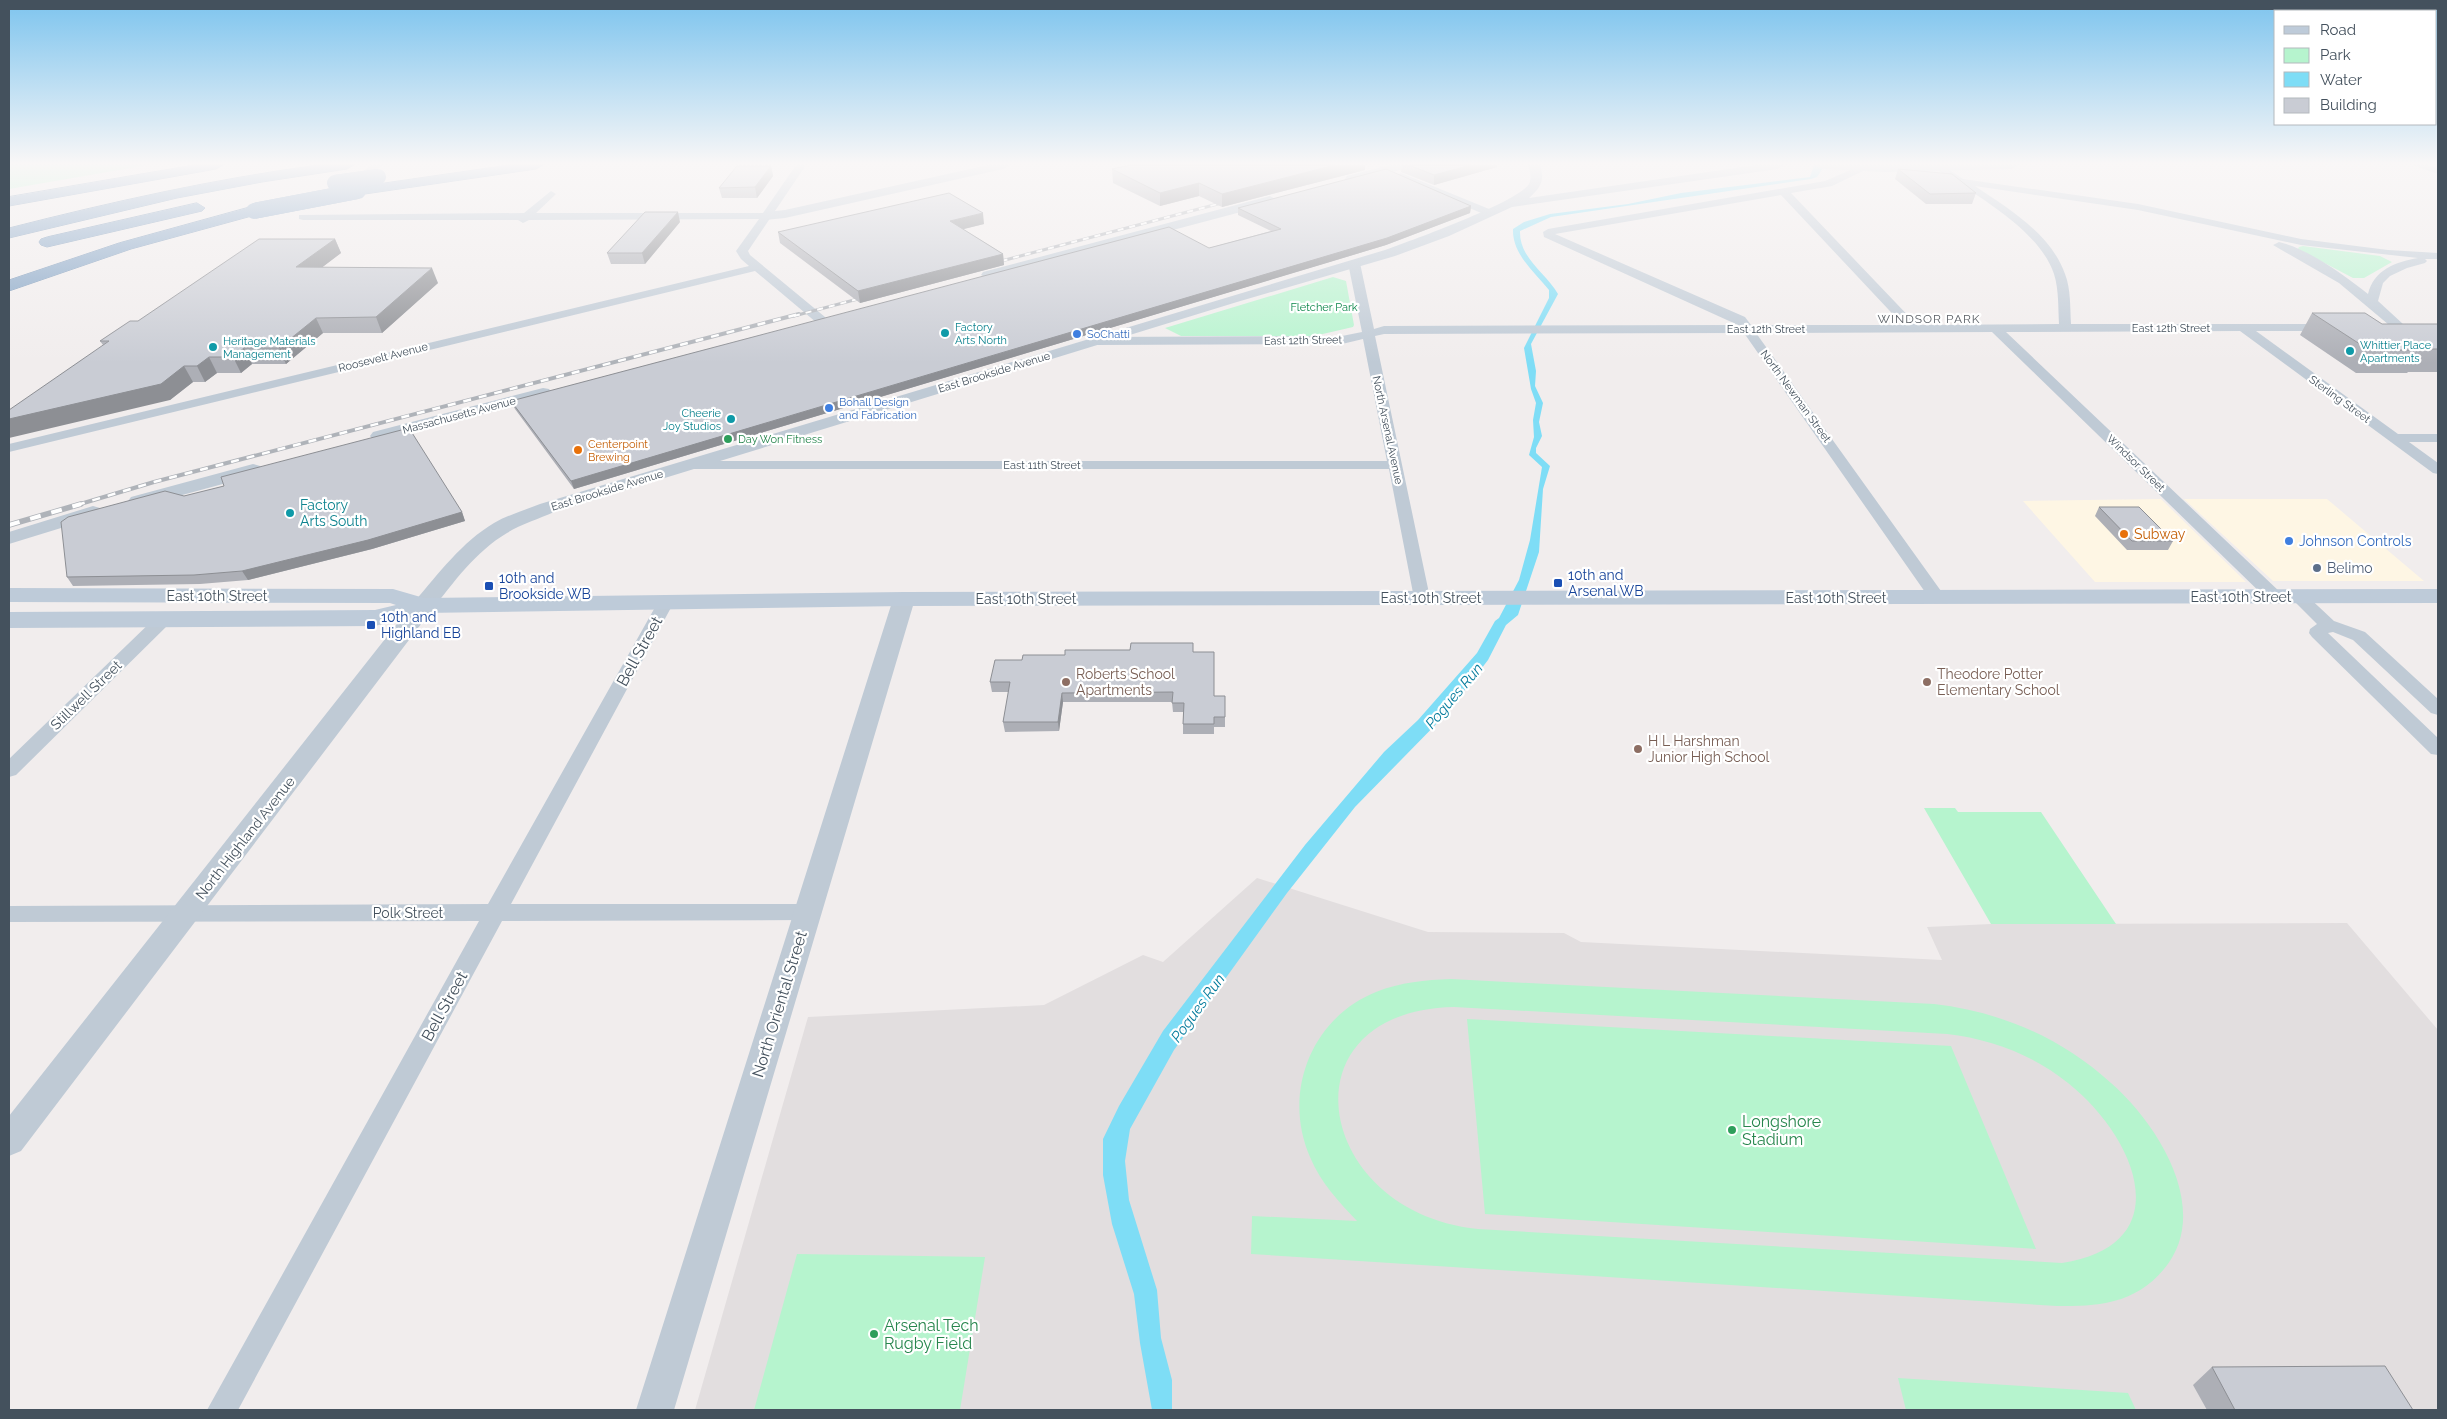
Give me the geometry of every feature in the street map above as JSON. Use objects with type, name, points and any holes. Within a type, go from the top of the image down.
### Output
[{"type":"highway","points":[[35,245],[96,231]]},
{"type":"highway","points":[[9,286],[125,246],[179,231]]},
{"type":"main road","name":"East 10th Street","points":[[9,596],[393,596],[423,606]]},
{"type":"main road","name":"East 10th Street","points":[[9,620],[375,618],[423,606],[904,599],[2438,596]]},
{"type":"street","points":[[754,231],[742,248],[745,257],[826,318]]},
{"type":"street","points":[[973,279],[1152,231]]},
{"type":"street","name":"East Brookside Avenue","points":[[484,539],[502,527],[533,513],[1096,340],[1397,251],[1445,231]]},
{"type":"street","name":"North Newman Street","points":[[1553,231],[1547,234],[1550,238],[1741,320],[1938,598]]},
{"type":"street","points":[[1821,231],[1914,329]]},
{"type":"street","points":[[2027,231],[2048,253],[2060,274],[2065,328]]},
{"type":"street","points":[[2241,231],[2316,263],[2355,287],[2406,327]]},
{"type":"street","points":[[2245,231],[2337,248],[2438,257]]},
{"type":"street","points":[[2372,301],[2378,282],[2393,270],[2412,262],[2438,257]]},
{"type":"street","name":"North Arsenal Avenue","points":[[1354,263],[1422,598]]},
{"type":"street","name":"Roosevelt Avenue","points":[[9,448],[758,267]]},
{"type":"street","points":[[802,325],[826,318]]},
{"type":"street","name":"Sterling Street","points":[[2243,327],[2438,470]]},
{"type":"street","name":"East 12th Street","points":[[1096,340],[1342,340],[1384,330],[2341,327]]},
{"type":"street","points":[[2380,327],[2406,327]]},
{"type":"street","name":"Windsor Street","points":[[1996,329],[2286,596],[2328,626]]},
{"type":"street","name":"Massachusetts Avenue","points":[[363,441],[557,390]]},
{"type":"street","points":[[2395,438],[2438,438]]},
{"type":"street","points":[[9,538],[270,465]]},
{"type":"street","name":"East 11th Street","points":[[688,465],[1395,465]]},
{"type":"street","name":"North Highland Avenue","points":[[9,1141],[187,914],[423,606],[464,557],[484,539]]},
{"type":"street","name":"North Oriental Street","points":[[654,1410],[904,599]]},
{"type":"street","name":"Bell Street","points":[[222,1410],[666,602]]},
{"type":"street","name":"Stillwell Street","points":[[9,770],[163,620]]},
{"type":"street","points":[[2438,709],[2359,636],[2340,627],[2321,627],[2318,633],[2438,748]]},
{"type":"street","name":"Polk Street","points":[[9,914],[807,912]]},
{"type":"shaded area","points":[[2161,499],[2246,582],[2095,582],[2023,501]]},
{"type":"shaded area","points":[[2184,499],[2327,499],[2424,581],[2273,581]]},
{"type":"shaded area","points":[[1257,878],[1428,932],[1564,933],[1581,942],[1942,960],[1927,927],[1991,924],[2347,923],[2438,1030],[2438,1410],[695,1410],[808,1017],[1044,1005],[1143,955],[1163,962]]},
{"type":"green space","points":[[2303,246],[2380,256],[2392,262],[2364,278],[2353,278],[2298,249]]},
{"type":"green space","name":"Fletcher Park","points":[[1333,277],[1346,281],[1353,327],[1314,336],[1181,336],[1165,328]]},
{"type":"green space","points":[[1924,808],[1955,808],[1958,812],[2041,812],[2116,924],[1991,924]]},
{"type":"green space","points":[[1451,979],[1934,1004],[1983,1013],[2007,1021],[2051,1040],[2092,1067],[2129,1100],[2146,1121],[2174,1170],[2181,1195],[2183,1221],[2178,1246],[2159,1275],[2135,1293],[2107,1303],[2064,1306],[1251,1254],[1252,1216],[1357,1221],[1319,1175],[1310,1157],[1302,1133],[1299,1108],[1301,1084],[1308,1060],[1319,1039],[1334,1020],[1353,1004],[1376,992],[1413,982]],"holes":[[[1454,1007],[1947,1034],[1995,1044],[2041,1064],[2068,1083],[2092,1105],[2112,1131],[2127,1158],[2135,1186],[2134,1212],[2123,1234],[2099,1252],[2062,1263],[1478,1229],[1423,1215],[1381,1188],[1353,1153],[1339,1114],[1342,1075],[1361,1041],[1398,1017]]]},
{"type":"green space","name":"Longshore Stadium","points":[[1467,1019],[1951,1046],[2036,1249],[1485,1214]]},
{"type":"green space","name":"Arsenal Tech Rugby Field","points":[[797,1254],[985,1257],[960,1410],[754,1410]]},
{"type":"green space","points":[[1898,1378],[2128,1393],[2136,1410],[1906,1410]]},
{"type":"water","name":"Pogues Run","points":[[1513,231],[1520,231],[1521,241],[1528,257],[1558,294],[1531,344],[1536,371],[1535,386],[1543,403],[1539,422],[1542,436],[1536,448],[1536,453],[1550,466],[1543,489],[1539,552],[1518,615],[1506,625],[1488,660],[1448,712],[1355,807],[1287,893],[1174,1050],[1130,1129],[1125,1161],[1129,1200],[1157,1290],[1161,1338],[1172,1380],[1172,1410],[1152,1410],[1140,1343],[1134,1294],[1112,1224],[1103,1175],[1103,1139],[1119,1106],[1163,1031],[1305,845],[1384,752],[1418,720],[1477,653],[1495,621],[1499,618],[1519,580],[1530,540],[1542,467],[1529,455],[1534,437],[1533,420],[1536,403],[1531,389],[1524,348],[1549,298],[1549,290],[1520,255]]},
{"type":"building","points":[[627,231],[661,231],[642,253],[607,253]]},
{"type":"building","points":[[966,231],[1003,254],[858,291],[778,232]]},
{"type":"building","name":"Factory Arts North","points":[[1153,231],[1177,231],[1209,248],[1273,231],[1405,231],[571,481],[511,401]]},
{"type":"building","name":"Heritage Materials Management","points":[[259,239],[335,239],[296,267],[432,268],[376,317],[316,318],[279,348],[244,348],[233,357],[209,357],[197,366],[184,366],[161,384],[9,419],[9,410],[109,341],[100,341],[130,321],[138,321]]},
{"type":"building","points":[[2312,313],[2365,313],[2382,324],[2437,324],[2438,349],[2369,350]]},
{"type":"building","name":"Factory Arts South","points":[[409,428],[462,512],[368,540],[242,571],[194,575],[67,577],[61,522],[68,517],[165,491],[184,496],[224,486],[221,477]]},
{"type":"building","points":[[2099,507],[2139,507],[2173,541],[2132,541]]},
{"type":"building","points":[[1131,643],[1193,643],[1193,652],[1214,652],[1214,696],[1225,696],[1225,717],[1214,717],[1214,724],[1183,724],[1184,703],[1172,703],[1173,692],[1062,693],[1058,722],[1003,722],[1010,682],[990,682],[995,660],[1022,660],[1023,655],[1065,655],[1065,650],[1130,650]]},
{"type":"building","points":[[2385,1366],[2413,1410],[2235,1410],[2212,1367]]},
{"type":"railway","points":[[990,264],[1114,231]]},
{"type":"railway","points":[[794,316],[869,296]]},
{"type":"railway","points":[[77,505],[154,482],[799,314]]},
{"type":"railway","points":[[9,525],[81,504]]},
{"type":"place","name":"Factory Arts North","points":[[945,333]]},
{"type":"place","name":"SoChatti","points":[[1077,334]]},
{"type":"place","name":"Heritage Materials Management","points":[[213,347]]},
{"type":"place","name":"Whittier Place Apartments","points":[[2350,351]]},
{"type":"place","name":"Bohall Design and Fabrication","points":[[829,408]]},
{"type":"place","name":"Cheerie Joy Studios","points":[[731,419]]},
{"type":"place","name":"Day Won Fitness","points":[[728,439]]},
{"type":"place","name":"Centerpoint Brewing","points":[[578,450]]},
{"type":"place","name":"Factory Arts South","points":[[290,513]]},
{"type":"place","name":"Subway","points":[[2124,534]]},
{"type":"place","name":"Johnson Controls","points":[[2289,541]]},
{"type":"place","name":"Belimo","points":[[2317,568]]},
{"type":"place","name":"10th and Arsenal WB","points":[[1558,583]]},
{"type":"place","name":"10th and Brookside WB","points":[[489,586]]},
{"type":"place","name":"10th and Highland EB","points":[[371,625]]},
{"type":"place","name":"Roberts School Apartments","points":[[1066,682]]},
{"type":"place","name":"Theodore Potter Elementary School","points":[[1927,682]]},
{"type":"place","name":"H L Harshman Junior High School","points":[[1638,749]]},
{"type":"place","name":"Longshore Stadium","points":[[1732,1130]]},
{"type":"place","name":"Arsenal Tech Rugby Field","points":[[874,1334]]},
{"type":"district","name":"WINDSOR PARK","points":[[1929,319]]}]
